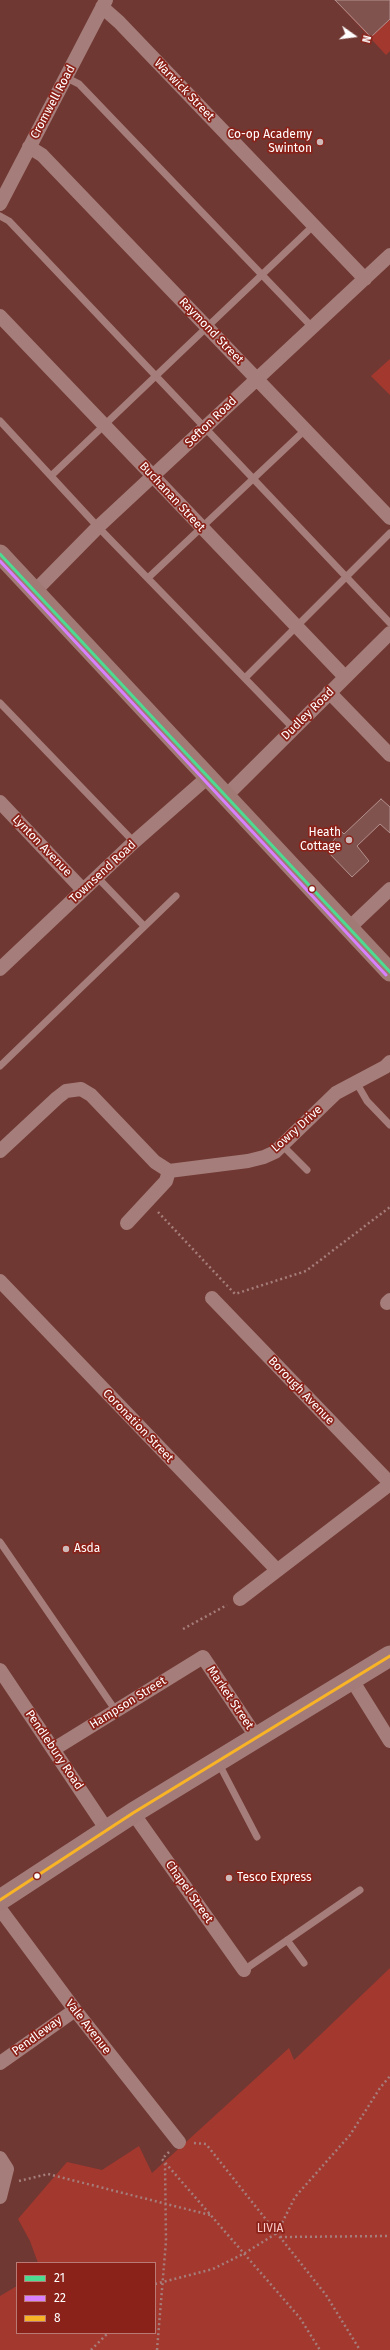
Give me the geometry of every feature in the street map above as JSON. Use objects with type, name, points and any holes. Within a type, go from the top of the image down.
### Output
[{"type":"main road","points":[[0,554],[348,929],[390,972]]},
{"type":"main road","points":[[0,1900],[133,1813],[390,1656]]},
{"type":"street","name":"Cromwell Road","points":[[0,204],[67,78],[104,4]]},
{"type":"street","name":"Warwick Street","points":[[104,4],[119,22],[365,279]]},
{"type":"street","name":"Raymond Street","points":[[29,147],[42,155],[390,518]]},
{"type":"street","name":"Sefton Road","points":[[35,590],[98,527],[390,256]]},
{"type":"street","name":"Buchanan Street","points":[[0,316],[296,628],[345,677]]},
{"type":"street","name":"Dudley Road","points":[[226,796],[390,633]]},
{"type":"street","points":[[329,692],[390,755]]},
{"type":"street","name":"Townsend Road","points":[[0,969],[134,842],[208,777]]},
{"type":"street","name":"Lynton Avenue","points":[[0,802],[83,890]]},
{"type":"street","points":[[348,929],[390,889]]},
{"type":"street","name":"Lowry Drive","points":[[169,1171],[248,1161],[264,1157],[282,1145],[336,1093],[388,1067]]},
{"type":"street","points":[[0,1151],[66,1091],[81,1089],[91,1095],[155,1162],[169,1171],[166,1181],[127,1223]]},
{"type":"street","name":"Coronation Street","points":[[0,1281],[277,1570]]},
{"type":"street","name":"Borough Avenue","points":[[212,1298],[390,1483]]},
{"type":"street","points":[[240,1599],[390,1483]]},
{"type":"street","name":"Hampson Street","points":[[54,1749],[203,1657]]},
{"type":"street","name":"Market Street","points":[[203,1657],[257,1738]]},
{"type":"street","name":"Pendlebury Road","points":[[0,1670],[107,1830]]},
{"type":"street","points":[[352,1680],[390,1741]]},
{"type":"street","name":"Chapel Street","points":[[133,1813],[244,1970]]},
{"type":"street","name":"Vale Avenue","points":[[0,1909],[75,2010],[179,2142]]},
{"type":"street","name":"Pendleway","points":[[0,2063],[75,2010]]},
{"type":"street","points":[[0,2158],[7,2169],[0,2197]]},
{"type":"lane","points":[[67,78],[79,84],[312,327]]},
{"type":"lane","points":[[0,216],[9,221],[390,623]]},
{"type":"lane","points":[[52,475],[314,225]]},
{"type":"lane","points":[[0,421],[52,475],[98,527],[149,577],[293,728]]},
{"type":"lane","points":[[149,577],[200,527],[306,429]]},
{"type":"lane","points":[[245,678],[390,533]]},
{"type":"lane","points":[[0,703],[134,842]]},
{"type":"lane","points":[[97,877],[144,926]]},
{"type":"lane","points":[[0,1066],[176,896]]},
{"type":"lane","points":[[356,1082],[367,1101],[390,1125]]},
{"type":"lane","points":[[282,1145],[306,1170]]},
{"type":"lane","points":[[0,1542],[116,1711]]},
{"type":"lane","points":[[218,1762],[257,1837]]},
{"type":"lane","points":[[244,1970],[360,1890]]},
{"type":"lane","points":[[288,1940],[304,1963]]},
{"type":"path","points":[[148,1201],[235,1294],[306,1271],[390,1207]]},
{"type":"path","points":[[183,1629],[240,1599]]},
{"type":"path","points":[[156,2284],[212,2269],[245,2253],[277,2233],[295,2197],[350,2135],[380,2088],[390,2076]]},
{"type":"path","points":[[320,2350],[300,2318],[162,2159],[179,2142],[206,2144],[326,2295],[360,2350]]},
{"type":"path","points":[[158,2350],[167,2204],[165,2163]]},
{"type":"path","points":[[4,2180],[24,2181],[48,2174],[211,2215]]},
{"type":"path","points":[[280,2237],[390,2236]]},
{"type":"path","points":[[91,2350],[107,2334]]},
{"type":"green space","points":[[335,0],[390,0],[390,51],[386,55]]},
{"type":"green space","points":[[390,359],[390,395],[371,376]]},
{"type":"green space","name":"LIVIA","points":[[390,1968],[390,2350],[0,2350],[0,2296],[16,2287],[16,2334],[156,2334],[156,2262],[38,2262],[30,2241],[18,2219],[67,2162],[102,2170],[139,2146],[152,2173],[289,2048],[294,2060]]},
{"type":"building","points":[[335,0],[390,0],[390,19],[371,37]]},
{"type":"building","name":"Heath Cottage","points":[[381,799],[390,807],[390,833],[380,824],[357,846],[369,861],[352,877],[326,850],[341,831],[344,834]]},
{"type":"transit line","name":"21","points":[[0,554],[390,972]]},
{"type":"transit line","name":"22","points":[[0,561],[386,975]]},
{"type":"transit line","name":"8","points":[[0,1900],[133,1813],[390,1656]]},
{"type":"place","name":"Co-op Academy Swinton","points":[[320,142]]},
{"type":"place","name":"Heath Cottage","points":[[349,840]]},
{"type":"place","name":"Asda","points":[[66,1549]]},
{"type":"place","name":"Tesco Express","points":[[229,1878]]}]
